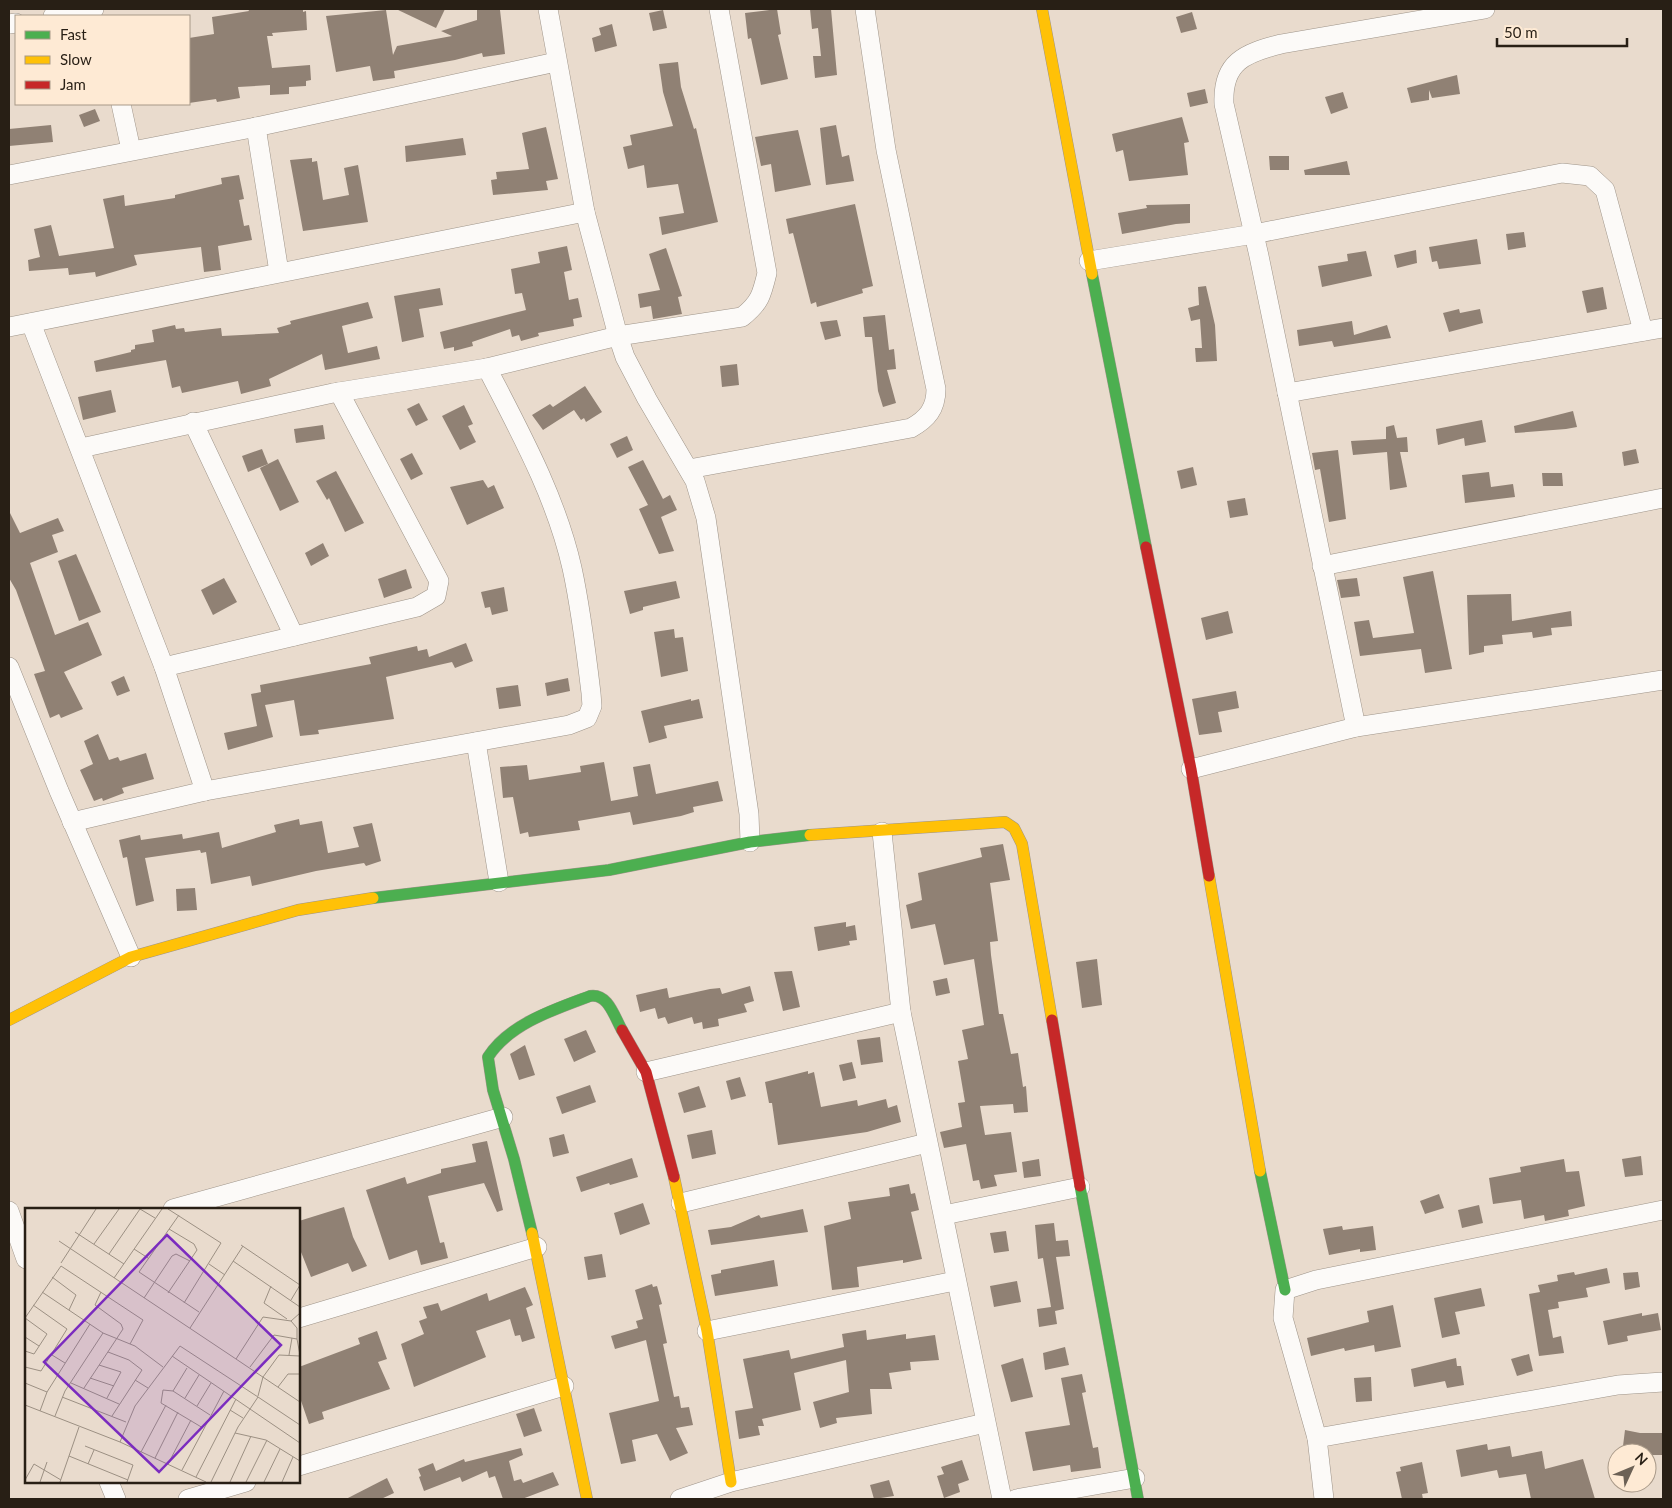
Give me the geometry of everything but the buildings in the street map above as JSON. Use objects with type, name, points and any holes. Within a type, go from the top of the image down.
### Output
[{"type":"street","points":[[59,15],[94,9]]},
{"type":"street","points":[[548,9],[556,62],[585,212],[618,336],[625,356],[648,400],[689,470],[706,518],[749,814],[750,842]]},
{"type":"street","points":[[81,448],[193,422],[339,392],[487,368],[618,336],[742,317],[755,307],[762,292],[767,273],[719,9]]},
{"type":"street","points":[[689,470],[911,428],[925,420],[936,401],[936,389],[886,150],[865,9]]},
{"type":"street","points":[[1042,9],[1191,769],[1220,927],[1264,1191],[1285,1290],[1283,1318],[1317,1438],[1324,1499]]},
{"type":"street","points":[[1356,727],[1254,234],[1224,104],[1223,87],[1237,61],[1254,51],[1387,17],[1485,9]]},
{"type":"street","points":[[9,175],[256,127],[556,62]]},
{"type":"street","points":[[121,105],[131,150]]},
{"type":"street","points":[[256,127],[280,272]]},
{"type":"street","points":[[1090,261],[1254,234],[1562,172],[1590,176],[1605,190],[1643,331]]},
{"type":"street","points":[[9,327],[585,212]]},
{"type":"street","points":[[31,323],[81,448],[164,667],[205,790]]},
{"type":"street","points":[[1287,394],[1663,328]]},
{"type":"street","points":[[72,822],[205,790],[569,725],[587,718],[592,706],[585,642],[572,568],[555,512],[529,450],[487,368]]},
{"type":"street","points":[[164,667],[417,607],[436,596],[439,581],[339,392]]},
{"type":"street","points":[[193,422],[294,636]]},
{"type":"street","points":[[1322,566],[1663,498]]},
{"type":"street","points":[[9,668],[72,822],[131,957]]},
{"type":"street","points":[[1191,769],[1356,727],[1663,680]]},
{"type":"street","points":[[476,742],[499,882]]},
{"type":"street","points":[[9,1020],[131,957],[298,910],[405,893],[609,870],[750,842],[850,832],[882,832],[1006,822],[1018,834],[1024,854],[1080,1187],[1138,1499]]},
{"type":"street","points":[[882,832],[901,1012],[927,1143],[944,1215],[955,1281],[984,1423],[1002,1499]]},
{"type":"street","points":[[587,1499],[537,1247],[503,1117],[487,1067],[492,1050],[510,1034],[590,996],[597,995],[604,998],[646,1072],[681,1203],[707,1331],[731,1482]]},
{"type":"street","points":[[646,1072],[901,1012]]},
{"type":"street","points":[[177,1208],[503,1117]]},
{"type":"street","points":[[681,1203],[927,1143]]},
{"type":"street","points":[[944,1215],[1080,1187]]},
{"type":"street","points":[[1285,1290],[1316,1280],[1663,1210]]},
{"type":"street","points":[[9,1211],[25,1254]]},
{"type":"street","points":[[300,1318],[537,1247]]},
{"type":"street","points":[[707,1331],[955,1281]]},
{"type":"street","points":[[1317,1438],[1618,1385],[1663,1382]]},
{"type":"street","points":[[300,1466],[564,1386]]},
{"type":"street","points":[[680,1499],[731,1482],[984,1423]]},
{"type":"street","points":[[1016,1499],[1134,1478]]},
{"type":"street","points":[[109,1483],[116,1499]]},
{"type":"street","points":[[188,1499],[243,1483]]},
{"type":"traffic: fast","points":[[1092,274],[1146,547]]},
{"type":"traffic: fast","points":[[373,898],[609,870],[750,842],[810,835]]},
{"type":"traffic: fast","points":[[532,1233],[514,1159],[493,1090],[488,1057],[497,1045],[520,1027],[548,1012],[590,996],[596,996],[606,1002],[622,1030]]},
{"type":"traffic: fast","points":[[1260,1171],[1285,1290]]},
{"type":"traffic: fast","points":[[1080,1186],[1138,1499]]},
{"type":"traffic: slow","points":[[1042,9],[1092,274]]},
{"type":"traffic: slow","points":[[810,835],[1005,822],[1014,828],[1022,844],[1052,1020]]},
{"type":"traffic: slow","points":[[1209,876],[1260,1171]]},
{"type":"traffic: slow","points":[[9,1020],[131,957],[298,910],[373,898]]},
{"type":"traffic: slow","points":[[674,1177],[707,1331],[731,1482]]},
{"type":"traffic: slow","points":[[532,1233],[587,1499]]},
{"type":"traffic: jam","points":[[1146,547],[1191,769],[1209,876]]},
{"type":"traffic: jam","points":[[1052,1020],[1080,1186]]},
{"type":"traffic: jam","points":[[622,1030],[646,1072],[674,1177]]}]
